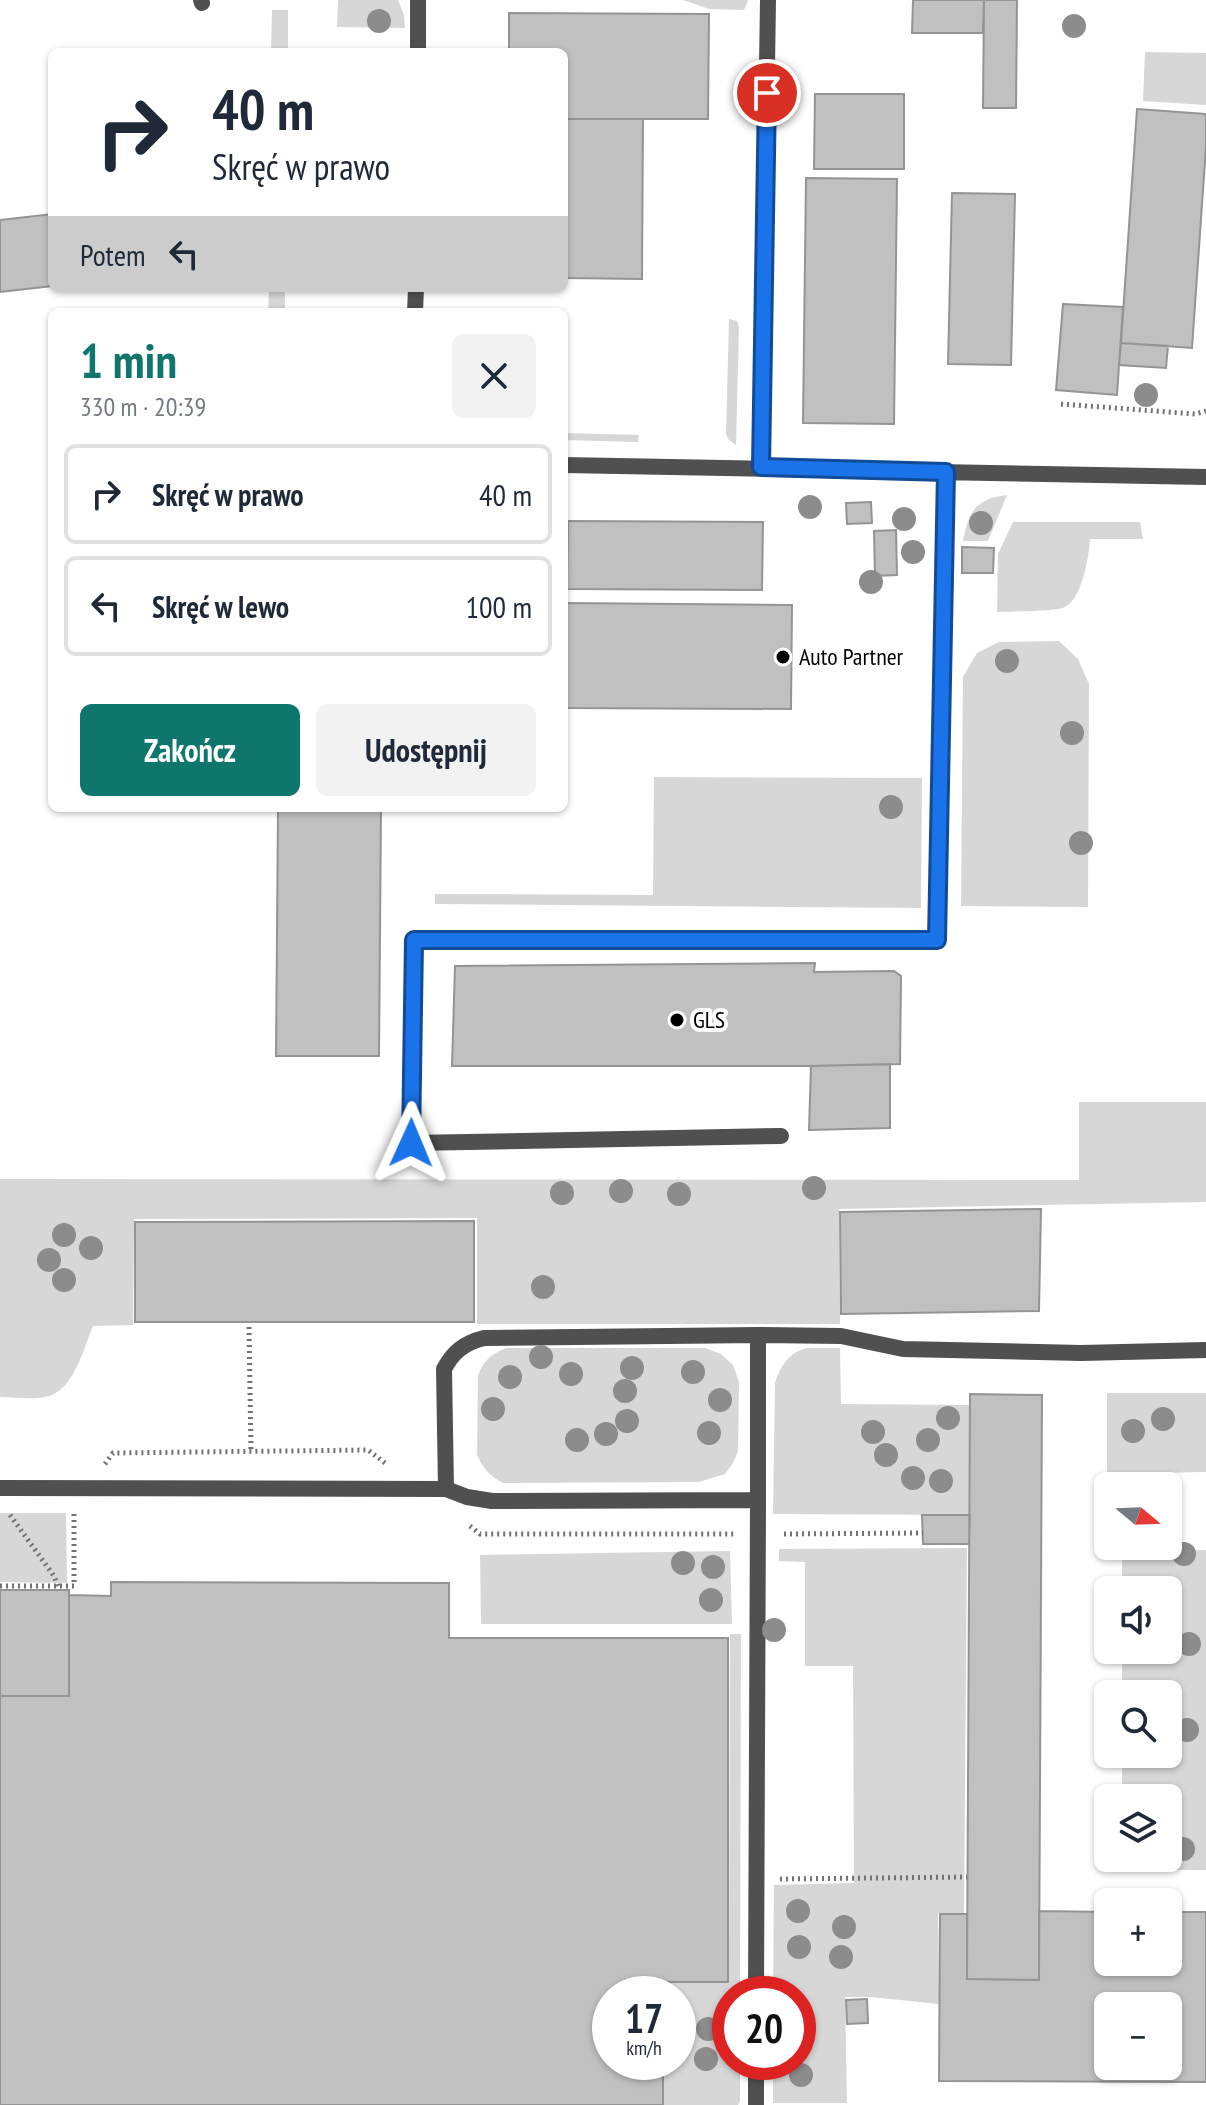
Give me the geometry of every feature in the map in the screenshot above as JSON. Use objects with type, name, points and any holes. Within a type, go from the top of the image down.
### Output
[{"type":"lane","points":[[418,0],[418,48]]},
{"type":"lane","points":[[761,467],[768,0]]},
{"type":"lane","points":[[568,465],[1206,477]]},
{"type":"lane","points":[[781,1136],[411,1143],[414,940],[937,940],[946,472]]},
{"type":"lane","points":[[756,1976],[758,1335]]},
{"type":"lane","points":[[446,1489],[444,1369],[450,1357],[470,1341],[484,1338],[841,1336],[903,1349],[1081,1353],[1206,1350]]},
{"type":"lane","points":[[0,1488],[446,1489],[467,1497],[492,1501],[758,1500]]},
{"type":"lane","points":[[756,2080],[756,2105]]},
{"type":"path","points":[[1061,404],[1195,414],[1206,411]]},
{"type":"path","points":[[249,1327],[251,1451]]},
{"type":"path","points":[[0,1586],[74,1586],[74,1506]]},
{"type":"path","points":[[6,1507],[58,1586]]},
{"type":"path","points":[[757,1879],[967,1877]]},
{"type":"shaded area","points":[[338,0],[398,0],[405,28],[337,27]]},
{"type":"shaded area","points":[[683,0],[748,1],[744,10],[709,9]]},
{"type":"shaded area","points":[[272,10],[288,10],[288,48],[271,48]]},
{"type":"shaded area","points":[[1145,52],[1206,53],[1206,105],[1143,101]]},
{"type":"shaded area","points":[[269,292],[285,292],[285,308],[268,308]]},
{"type":"shaded area","points":[[729,319],[737,321],[739,327],[736,445],[726,433]]},
{"type":"shaded area","points":[[568,433],[639,435],[638,442],[568,440]]},
{"type":"shaded area","points":[[1007,495],[988,541],[963,541],[975,508],[987,500]]},
{"type":"shaded area","points":[[1013,522],[1140,522],[1143,539],[1090,539],[1080,586],[1065,607],[997,612],[998,554]]},
{"type":"shaded area","points":[[1059,641],[1078,659],[1089,684],[1088,907],[961,906],[963,677],[977,653],[999,642]]},
{"type":"shaded area","points":[[654,777],[922,778],[921,908],[435,904],[435,894],[653,895]]},
{"type":"shaded area","points":[[1079,1102],[1206,1102],[1206,1202],[839,1209],[840,1324],[477,1324],[477,1218],[134,1219],[133,1325],[93,1326],[76,1368],[55,1393],[34,1398],[0,1397],[0,1179],[1079,1180]]},
{"type":"shaded area","points":[[506,1348],[705,1348],[721,1354],[733,1365],[739,1382],[738,1451],[733,1463],[725,1474],[699,1482],[503,1483],[487,1471],[477,1454],[478,1376],[489,1358]]},
{"type":"shaded area","points":[[808,1348],[840,1348],[841,1404],[969,1405],[970,1515],[773,1514],[775,1383],[787,1360],[796,1352]]},
{"type":"shaded area","points":[[1107,1393],[1206,1393],[1206,1472],[1107,1472]]},
{"type":"shaded area","points":[[0,1513],[66,1513],[67,1583],[0,1582]]},
{"type":"shaded area","points":[[967,1548],[964,1913],[938,1913],[939,2004],[845,1997],[847,2103],[773,2103],[773,2080],[816,2080],[816,1976],[773,1976],[774,1885],[854,1883],[853,1666],[805,1666],[805,1562],[779,1561],[779,1549]]},
{"type":"shaded area","points":[[1182,1550],[1206,1550],[1206,1870],[1182,1870],[1182,1784],[1122,1784],[1122,1768],[1182,1768],[1182,1680],[1122,1680],[1122,1664],[1182,1664],[1182,1576],[1122,1576],[1122,1560],[1182,1560]]},
{"type":"shaded area","points":[[730,1551],[732,1624],[481,1624],[480,1555]]},
{"type":"shaded area","points":[[730,1634],[741,1634],[740,1976],[729,1976]]},
{"type":"shaded area","points":[[696,1983],[712,1983],[712,2080],[740,2080],[738,2105],[664,2105],[664,2080],[696,2080]]},
{"type":"building","points":[[913,0],[984,0],[983,33],[912,33]]},
{"type":"building","points":[[984,0],[1017,0],[1016,108],[983,108]]},
{"type":"building","points":[[509,13],[709,14],[708,119],[568,119],[568,48],[509,48]]},
{"type":"building","points":[[815,94],[904,94],[904,169],[814,169]]},
{"type":"building","points":[[1137,109],[1206,114],[1192,348],[1121,343]]},
{"type":"building","points":[[568,119],[643,119],[642,279],[568,278]]},
{"type":"building","points":[[806,178],[897,179],[894,424],[803,423]]},
{"type":"building","points":[[952,193],[1015,194],[1011,365],[948,364]]},
{"type":"building","points":[[48,214],[48,286],[0,292],[0,220]]},
{"type":"building","points":[[1063,304],[1123,307],[1117,395],[1056,390]]},
{"type":"building","points":[[1121,343],[1168,346],[1166,368],[1119,365]]},
{"type":"building","points":[[871,502],[872,523],[847,524],[846,503]]},
{"type":"building","points":[[568,521],[763,522],[762,590],[568,589]]},
{"type":"building","points":[[896,530],[897,575],[875,576],[874,531]]},
{"type":"building","points":[[962,547],[994,548],[993,573],[962,573]]},
{"type":"building","points":[[568,603],[792,605],[791,709],[568,708]]},
{"type":"building","points":[[278,812],[381,812],[379,1056],[276,1056]]},
{"type":"building","name":"GLS","points":[[815,963],[814,972],[894,971],[901,976],[900,1064],[452,1066],[455,966]]},
{"type":"building","points":[[890,1064],[890,1128],[809,1130],[811,1066]]},
{"type":"building","points":[[1041,1209],[1039,1311],[841,1314],[840,1212]]},
{"type":"building","points":[[474,1221],[474,1322],[135,1322],[135,1222]]},
{"type":"building","points":[[970,1394],[1042,1395],[1039,1980],[967,1979]]},
{"type":"building","points":[[922,1515],[970,1515],[969,1544],[923,1544]]},
{"type":"building","points":[[111,1582],[449,1583],[449,1638],[728,1638],[728,1976],[712,1976],[712,1982],[696,1982],[696,1976],[592,1976],[592,2080],[663,2080],[663,2105],[0,2105],[0,1696],[69,1696],[69,1595],[111,1596]]},
{"type":"building","points":[[0,1590],[69,1590],[69,1696],[0,1696]]},
{"type":"building","points":[[1039,1911],[1094,1912],[1094,1976],[1182,1976],[1182,1912],[1206,1912],[1206,2082],[939,2081],[940,1914],[967,1914],[967,1979],[1039,1980]]},
{"type":"building","points":[[867,1999],[868,2023],[847,2024],[846,2000]]},
{"type":"place","name":"Auto Partner","points":[[783,657]]},
{"type":"place","name":"GLS","points":[[677,1020]]},
{"type":"route","points":[[411,1143],[414,940],[937,940],[946,472],[761,467],[767,93]]}]
